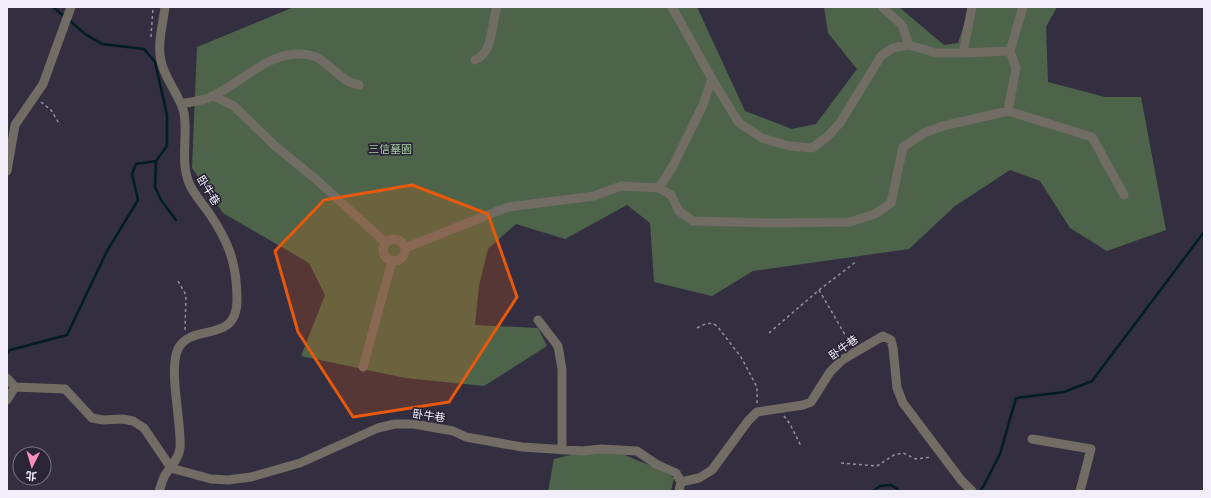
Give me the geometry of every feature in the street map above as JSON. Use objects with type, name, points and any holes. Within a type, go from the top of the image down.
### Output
[{"type":"street","name":"卧牛巷","points":[[165,7],[160,49],[161,60],[184,114],[186,165],[189,183],[227,242],[235,269],[237,302],[232,320],[221,330],[190,337],[184,341]]},
{"type":"street","points":[[475,60],[481,58],[489,44],[493,18],[497,7]]},
{"type":"street","points":[[672,7],[712,79],[739,123],[762,138],[789,146],[812,148],[828,136],[840,123],[881,56],[894,48],[909,46],[936,53],[963,54],[1010,51]]},
{"type":"street","points":[[882,7],[902,25],[909,46]]},
{"type":"street","points":[[963,54],[972,7]]},
{"type":"street","points":[[1008,111],[1016,68],[1010,51],[1023,7]]},
{"type":"street","points":[[7,171],[15,125],[35,97],[50,67],[70,10]]},
{"type":"street","points":[[181,104],[212,96],[270,61],[286,54],[315,56],[345,80],[359,85]]},
{"type":"street","points":[[659,188],[673,166],[703,105],[712,79]]},
{"type":"street","points":[[212,96],[234,106],[274,145],[319,182],[386,243]]},
{"type":"street","points":[[405,248],[508,207],[594,196],[621,186],[659,188],[671,195],[679,211],[693,221],[772,223],[850,222],[875,214],[891,203],[903,147],[924,133],[937,128],[1008,111],[1092,137],[1124,195]]},
{"type":"street","points":[[389,240],[397,240],[404,244],[405,248],[402,258],[392,261],[384,254],[384,246],[389,240]]},
{"type":"street","points":[[363,367],[392,261]]},
{"type":"street","points":[[538,320],[558,346],[562,369],[562,450]]},
{"type":"street","name":"卧牛巷","points":[[757,412],[803,405],[811,402],[830,372],[842,360],[877,338],[883,336],[891,340],[897,388],[903,403],[942,455],[972,491]]},
{"type":"street","points":[[159,491],[164,477],[171,468],[180,450],[175,374],[178,349],[184,341]]},
{"type":"street","points":[[7,378],[15,387],[65,390],[92,418],[133,421],[144,428],[171,468]]},
{"type":"street","points":[[7,400],[15,387]]},
{"type":"street","points":[[679,491],[681,482],[699,478],[712,470],[748,421],[757,412]]},
{"type":"street","name":"卧牛巷","points":[[171,468],[211,479],[228,480],[251,477],[300,463],[369,432],[395,424],[414,424],[453,431],[466,437],[522,447],[583,451],[601,449],[637,451],[656,464],[676,473],[681,482]]},
{"type":"street","points":[[1032,439],[1091,449],[1080,491]]},
{"type":"path","points":[[35,97],[51,110],[60,125]]},
{"type":"path","points":[[769,333],[819,290],[857,261]]},
{"type":"path","points":[[178,281],[186,295],[184,341]]},
{"type":"path","points":[[819,290],[855,352]]},
{"type":"path","points":[[697,328],[706,323],[712,323],[717,326],[741,357],[757,387],[757,412]]},
{"type":"path","points":[[778,409],[790,424],[801,446]]},
{"type":"path","points":[[841,463],[877,466],[894,455],[903,453],[916,459],[942,455]]},
{"type":"highlighted area","points":[[412,185],[488,214],[517,297],[449,402],[353,417],[298,332],[275,251],[324,200]]},
{"type":"green space","name":"三信墓園","points":[[294,7],[697,7],[745,111],[792,129],[816,124],[857,69],[828,33],[824,7],[899,7],[944,45],[958,43],[970,7],[1057,7],[1046,27],[1048,82],[1105,97],[1141,97],[1166,230],[1107,251],[1070,228],[1040,181],[1010,170],[955,206],[909,249],[753,271],[712,296],[654,282],[650,223],[627,205],[565,239],[516,224],[488,249],[479,286],[475,325],[538,328],[547,346],[484,386],[405,378],[301,356],[325,295],[309,263],[223,213],[192,168],[197,47]]},
{"type":"green space","points":[[583,452],[617,452],[659,469],[674,478],[671,491],[548,491],[554,459]]},
{"type":"waterway","points":[[53,7],[65,17]]},
{"type":"waterway","points":[[7,354],[10,350],[67,335],[107,251],[138,200],[132,174],[136,164],[156,161],[167,146],[167,115],[155,62],[144,49],[102,44],[85,34],[69,20]]},
{"type":"waterway","points":[[156,162],[155,187],[161,200],[176,220]]},
{"type":"waterway","points":[[980,491],[1000,454],[1016,398],[1064,392],[1092,381],[1204,232]]},
{"type":"waterway","points":[[873,491],[880,486],[891,485],[900,491]]}]
